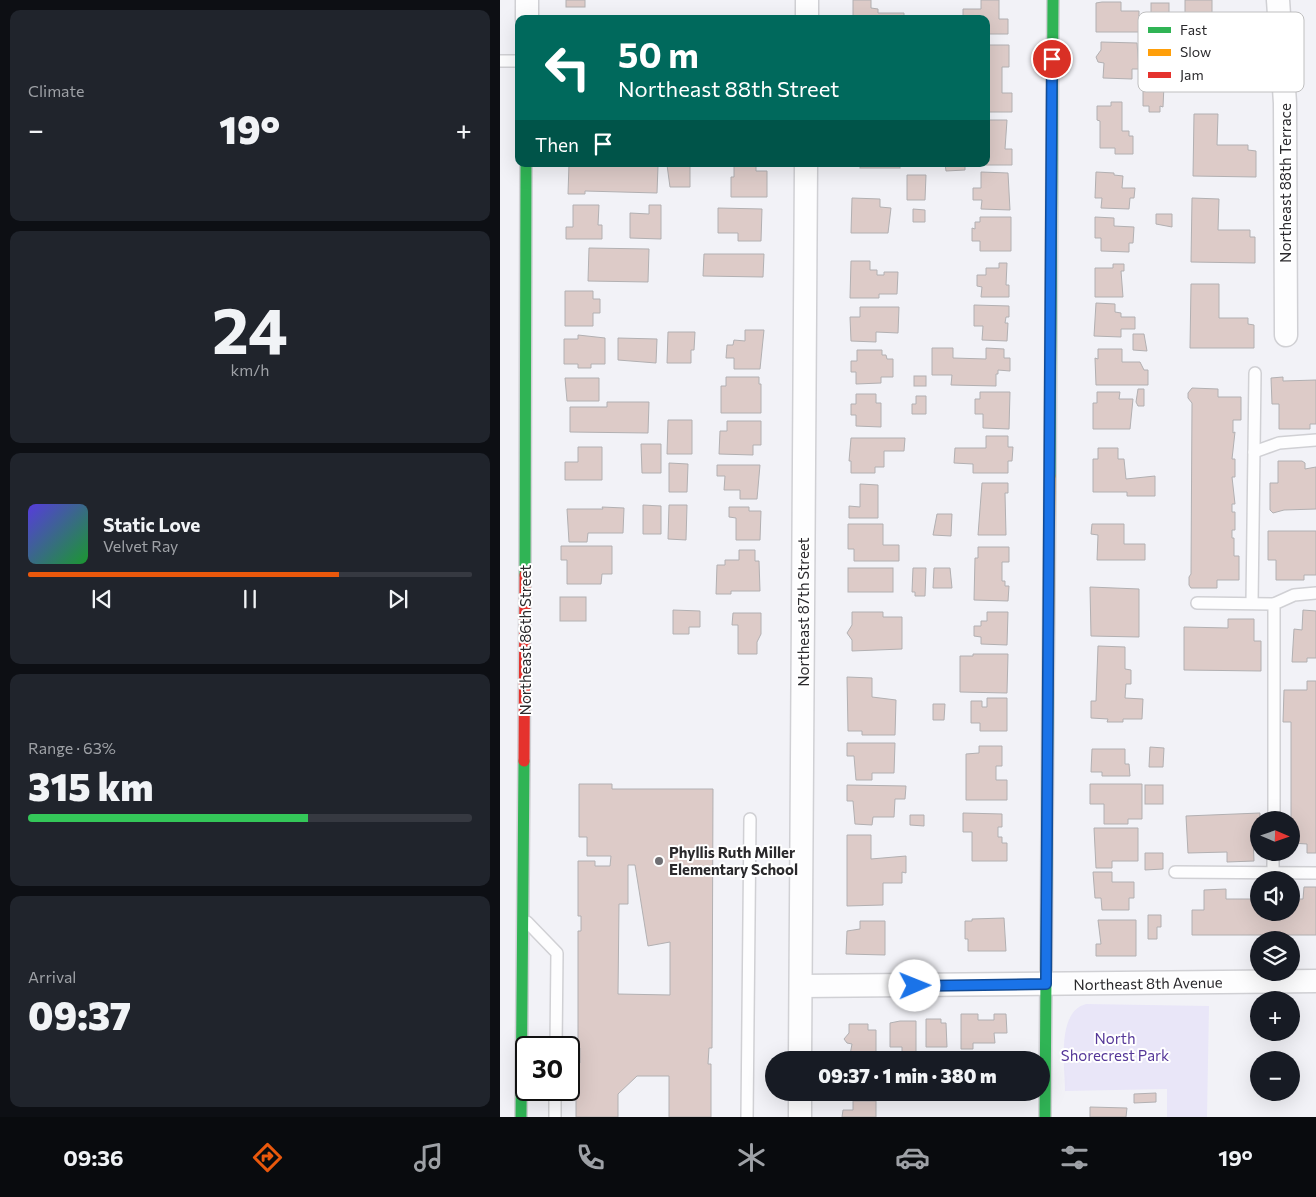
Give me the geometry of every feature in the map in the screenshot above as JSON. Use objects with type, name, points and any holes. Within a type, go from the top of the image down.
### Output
[{"type":"street","points":[[527,0],[527,15]]},
{"type":"street","points":[[807,0],[807,15]]},
{"type":"street","points":[[1045,1117],[1053,0]]},
{"type":"street","name":"Northeast 88th Terrace","points":[[1284,92],[1286,335]]},
{"type":"street","name":"Northeast 86th Street","points":[[521,1117],[524,920],[526,167]]},
{"type":"street","name":"Northeast 87th Street","points":[[800,1051],[806,167]]},
{"type":"street","name":"Northeast 8th Avenue","points":[[801,986],[1316,981]]},
{"type":"street","points":[[800,1101],[800,1117]]},
{"type":"lane","points":[[500,61],[515,61]]},
{"type":"lane","points":[[1252,603],[1255,373]]},
{"type":"lane","points":[[1254,452],[1279,442],[1316,440]]},
{"type":"lane","points":[[1197,603],[1274,604],[1294,595],[1316,594]]},
{"type":"lane","points":[[1274,604],[1274,811]]},
{"type":"lane","points":[[747,1117],[750,819]]},
{"type":"lane","points":[[1174,872],[1250,873]]},
{"type":"lane","points":[[1300,873],[1316,873]]},
{"type":"lane","points":[[524,920],[557,953],[556,1036]]},
{"type":"lane","points":[[555,1101],[555,1117]]},
{"type":"green space","name":"North Shorecrest Park","points":[[1086,1004],[1209,1006],[1207,1117],[1167,1117],[1167,1089],[1065,1091],[1064,1041],[1066,1028],[1070,1017],[1076,1009]]},
{"type":"building","points":[[566,0],[585,0],[585,7],[566,7]]},
{"type":"building","points":[[853,0],[871,0],[871,8],[878,9],[878,13],[904,13],[904,15],[853,15]]},
{"type":"building","points":[[981,0],[999,0],[999,19],[1008,19],[1008,34],[990,34],[990,15],[963,15],[963,9],[981,9]]},
{"type":"building","points":[[1185,0],[1212,0],[1212,12],[1185,12]]},
{"type":"building","points":[[1121,2],[1121,11],[1139,11],[1138,32],[1096,32],[1096,3]]},
{"type":"building","points":[[1151,3],[1169,3],[1169,12],[1151,12]]},
{"type":"building","points":[[1101,42],[1137,43],[1138,69],[1132,69],[1132,79],[1103,78],[1104,63],[1098,62],[1096,57],[1101,50]]},
{"type":"building","points":[[990,45],[1009,45],[1009,67],[1002,67],[1002,93],[1012,93],[1012,112],[990,112]]},
{"type":"building","points":[[1143,92],[1164,92],[1163,107],[1160,106],[1160,112],[1149,112],[1149,106],[1143,106]]},
{"type":"building","points":[[1111,102],[1122,102],[1122,131],[1129,131],[1129,136],[1133,136],[1133,154],[1115,154],[1115,148],[1100,148],[1100,121],[1097,120],[1097,106],[1111,106]]},
{"type":"building","points":[[1194,114],[1218,114],[1217,145],[1248,145],[1248,150],[1256,151],[1256,177],[1193,176]]},
{"type":"building","points":[[990,120],[1007,120],[1005,149],[1012,149],[1012,165],[990,165]]},
{"type":"building","points":[[569,167],[658,167],[657,193],[585,191],[585,194],[568,194]]},
{"type":"building","points":[[667,167],[690,167],[690,187],[670,187]]},
{"type":"building","points":[[734,167],[756,167],[756,171],[767,171],[767,197],[731,197],[731,177],[734,177]]},
{"type":"building","points":[[860,167],[900,167],[900,168]]},
{"type":"building","points":[[945,167],[965,167],[965,170],[946,171]]},
{"type":"building","points":[[981,172],[1008,173],[1010,210],[981,209],[982,200],[973,200],[973,188],[981,188]]},
{"type":"building","points":[[1096,172],[1114,173],[1114,175],[1123,176],[1122,188],[1135,188],[1134,198],[1130,198],[1129,209],[1101,208],[1102,198],[1095,198]]},
{"type":"building","points":[[907,175],[926,175],[925,200],[907,200]]},
{"type":"building","points":[[852,198],[880,199],[880,207],[891,208],[888,233],[851,233]]},
{"type":"building","points":[[1192,198],[1219,199],[1218,230],[1250,230],[1250,237],[1255,237],[1255,263],[1191,262]]},
{"type":"building","points":[[573,205],[599,205],[598,225],[602,225],[602,239],[566,239],[566,227],[573,227]]},
{"type":"building","points":[[649,205],[661,205],[661,239],[630,238],[630,213],[649,214]]},
{"type":"building","points":[[718,208],[762,209],[761,241],[738,241],[738,233],[718,233]]},
{"type":"building","points":[[913,209],[925,210],[925,222],[913,222]]},
{"type":"building","points":[[1156,214],[1172,214],[1172,227],[1156,224]]},
{"type":"building","points":[[980,217],[1011,217],[1011,251],[980,251],[980,241],[972,241],[972,228],[975,229],[975,222],[980,222]]},
{"type":"building","points":[[1095,217],[1114,218],[1114,226],[1134,227],[1133,243],[1129,243],[1129,252],[1101,251],[1101,238],[1095,238]]},
{"type":"building","points":[[589,248],[649,249],[648,282],[588,281]]},
{"type":"building","points":[[704,254],[764,254],[763,277],[703,276]]},
{"type":"building","points":[[851,261],[870,261],[870,270],[877,270],[877,275],[884,275],[884,272],[898,272],[897,294],[879,294],[879,298],[850,298]]},
{"type":"building","points":[[999,263],[1007,263],[1006,285],[1009,285],[1009,297],[981,297],[982,287],[977,286],[977,275],[986,275],[986,268],[999,268]]},
{"type":"building","points":[[1113,264],[1124,264],[1124,271],[1121,271],[1123,297],[1095,297],[1095,268],[1113,268]]},
{"type":"building","points":[[1191,284],[1219,284],[1219,318],[1248,318],[1248,324],[1254,325],[1254,348],[1190,348]]},
{"type":"building","points":[[565,291],[593,291],[593,299],[600,299],[600,313],[593,313],[593,326],[565,326]]},
{"type":"building","points":[[1096,303],[1115,304],[1115,312],[1121,313],[1121,317],[1135,317],[1135,329],[1121,329],[1121,337],[1094,336]]},
{"type":"building","points":[[974,305],[1009,306],[1009,317],[1006,317],[1005,323],[1008,323],[1007,341],[982,340],[983,326],[974,326]]},
{"type":"building","points":[[860,307],[899,307],[898,333],[876,332],[876,342],[851,341],[850,317],[860,317]]},
{"type":"building","points":[[745,330],[764,330],[760,369],[734,369],[734,358],[726,358],[727,345],[733,345],[734,340],[745,341]]},
{"type":"building","points":[[668,332],[695,332],[694,350],[691,350],[691,363],[667,363]]},
{"type":"building","points":[[1133,334],[1144,334],[1147,351],[1133,350]]},
{"type":"building","points":[[578,335],[605,338],[605,364],[591,364],[591,368],[578,368],[578,364],[564,364],[564,339],[578,339]]},
{"type":"building","points":[[618,338],[657,339],[656,363],[618,360]]},
{"type":"building","points":[[932,348],[953,348],[953,358],[986,359],[986,348],[1004,349],[1004,358],[1010,358],[1010,371],[998,370],[996,386],[951,385],[952,375],[932,375]]},
{"type":"building","points":[[1098,349],[1122,349],[1122,362],[1140,362],[1144,370],[1148,370],[1148,385],[1096,385],[1095,358],[1098,359]]},
{"type":"building","points":[[857,350],[882,350],[882,355],[886,355],[887,359],[893,359],[893,377],[881,377],[881,383],[856,384],[856,372],[851,372],[851,361],[857,361]]},
{"type":"building","points":[[914,376],[926,376],[926,386],[914,386]]},
{"type":"building","points":[[726,377],[759,377],[759,384],[761,384],[761,413],[721,413],[721,386],[726,386]]},
{"type":"building","points":[[1283,377],[1283,381],[1316,380],[1316,424],[1310,424],[1310,429],[1279,429],[1279,404],[1272,404],[1271,378]]},
{"type":"building","points":[[565,378],[599,378],[599,401],[567,401]]},
{"type":"building","points":[[1192,388],[1218,389],[1218,397],[1241,397],[1241,420],[1233,420],[1233,433],[1235,432],[1232,459],[1235,459],[1235,477],[1232,477],[1235,504],[1232,504],[1232,512],[1235,512],[1235,530],[1232,530],[1232,538],[1234,538],[1234,556],[1239,556],[1239,580],[1217,580],[1217,588],[1191,588],[1189,585],[1191,574],[1192,403],[1188,398],[1188,393]]},
{"type":"building","points":[[1138,389],[1144,389],[1144,406],[1138,406],[1136,402]]},
{"type":"building","points":[[980,392],[1010,392],[1009,429],[983,428],[983,414],[975,414],[975,399],[980,399]]},
{"type":"building","points":[[1097,392],[1120,392],[1119,399],[1133,399],[1130,429],[1093,429],[1093,403],[1097,403]]},
{"type":"building","points":[[856,394],[876,394],[876,403],[881,403],[881,427],[856,426],[856,415],[851,415],[851,404],[856,404]]},
{"type":"building","points":[[916,396],[926,396],[926,414],[912,414],[912,404],[916,404]]},
{"type":"building","points":[[607,402],[649,402],[648,433],[570,432],[570,407],[607,407]]},
{"type":"building","points":[[668,420],[692,420],[692,454],[667,454]]},
{"type":"building","points":[[727,421],[761,421],[761,445],[753,445],[753,455],[719,454],[720,431],[727,431]]},
{"type":"building","points":[[986,436],[1008,436],[1008,447],[1013,447],[1012,461],[1008,461],[1008,473],[973,473],[973,464],[954,463],[955,448],[986,448]]},
{"type":"building","points":[[851,438],[905,438],[904,451],[884,451],[884,467],[875,467],[875,473],[851,473],[851,461],[849,461]]},
{"type":"building","points":[[641,444],[661,444],[661,473],[642,473]]},
{"type":"building","points":[[578,447],[602,447],[602,480],[565,480],[565,462],[578,462]]},
{"type":"building","points":[[1098,448],[1118,448],[1118,459],[1124,459],[1126,479],[1155,476],[1155,496],[1127,496],[1127,492],[1093,492],[1093,459],[1098,459]]},
{"type":"building","points":[[1278,461],[1302,461],[1305,463],[1305,469],[1316,467],[1316,509],[1284,510],[1273,513],[1270,510],[1270,483],[1278,483]]},
{"type":"building","points":[[669,463],[688,464],[687,492],[669,492]]},
{"type":"building","points":[[717,465],[760,465],[757,499],[740,499],[740,490],[724,490],[725,476],[717,476]]},
{"type":"building","points":[[982,483],[1008,483],[1008,493],[1005,493],[1006,535],[978,535]]},
{"type":"building","points":[[860,484],[878,485],[878,518],[849,518],[849,506],[860,507]]},
{"type":"building","points":[[643,505],[661,506],[661,534],[643,534]]},
{"type":"building","points":[[669,505],[687,505],[686,540],[668,539]]},
{"type":"building","points":[[602,507],[624,508],[623,533],[588,533],[587,542],[569,542],[567,509],[603,509]]},
{"type":"building","points":[[729,507],[749,507],[749,511],[761,511],[760,540],[736,540],[736,518],[729,517]]},
{"type":"building","points":[[937,514],[952,514],[951,536],[933,535]]},
{"type":"building","points":[[848,524],[883,524],[883,545],[899,545],[899,561],[854,561],[854,549],[848,549]]},
{"type":"building","points":[[1092,524],[1124,524],[1124,544],[1145,544],[1145,560],[1097,560],[1098,535],[1091,534]]},
{"type":"building","points":[[1268,531],[1316,531],[1316,575],[1304,575],[1304,580],[1276,580],[1276,560],[1268,560]]},
{"type":"building","points":[[561,546],[612,546],[612,574],[602,574],[601,584],[567,584],[567,560],[561,560]]},
{"type":"building","points":[[978,547],[1009,547],[1009,562],[1002,562],[1002,581],[1005,581],[1005,586],[1009,586],[1008,601],[974,600],[975,558],[978,558]]},
{"type":"building","points":[[739,550],[755,550],[755,561],[759,561],[760,591],[731,591],[731,594],[716,594],[717,565],[725,565],[725,560],[739,560]]},
{"type":"building","points":[[848,568],[893,568],[893,592],[848,592]]},
{"type":"building","points":[[913,568],[926,568],[925,596],[915,596],[915,592],[912,592]]},
{"type":"building","points":[[934,568],[950,568],[952,588],[933,588]]},
{"type":"building","points":[[1090,587],[1139,589],[1139,637],[1091,636]]},
{"type":"building","points":[[560,597],[586,597],[586,621],[560,621]]},
{"type":"building","points":[[673,610],[700,611],[700,627],[689,627],[689,634],[673,634]]},
{"type":"building","points":[[1303,610],[1316,611],[1316,658],[1307,658],[1307,662],[1292,662],[1294,629],[1302,630]]},
{"type":"building","points":[[852,612],[883,612],[883,617],[902,617],[902,649],[852,651],[852,640],[847,633],[852,625]]},
{"type":"building","points":[[987,612],[1008,612],[1007,645],[981,644],[981,637],[974,636],[974,626],[981,626],[981,621],[987,621]]},
{"type":"building","points":[[733,613],[761,613],[761,634],[757,642],[757,654],[738,654],[738,625],[732,625]]},
{"type":"building","points":[[1228,619],[1254,619],[1254,641],[1261,641],[1261,671],[1184,670],[1184,627],[1228,628]]},
{"type":"building","points":[[1098,646],[1125,647],[1125,669],[1131,670],[1131,684],[1126,684],[1125,698],[1143,699],[1142,719],[1123,719],[1123,722],[1107,722],[1108,719],[1091,718],[1091,701],[1096,701]]},
{"type":"building","points":[[973,654],[1008,654],[1007,693],[960,692],[960,656],[973,656]]},
{"type":"building","points":[[847,677],[872,678],[872,697],[896,700],[895,735],[862,735],[862,731],[848,731]]},
{"type":"building","points":[[1307,681],[1316,681],[1316,853],[1307,853],[1307,844],[1300,844],[1300,811],[1291,811],[1291,722],[1283,722],[1284,690],[1307,690]]},
{"type":"building","points":[[987,698],[1007,698],[1007,731],[980,731],[980,723],[971,723],[971,701],[982,701],[982,707],[987,707]]},
{"type":"building","points":[[933,704],[945,704],[944,720],[933,720]]},
{"type":"building","points":[[847,743],[895,743],[894,773],[872,773],[872,780],[856,780],[854,756],[847,756]]},
{"type":"building","points":[[979,746],[1002,746],[1002,766],[996,766],[996,780],[1007,780],[1007,800],[966,800],[966,754],[979,753]]},
{"type":"building","points":[[1150,747],[1164,748],[1163,767],[1149,767]]},
{"type":"building","points":[[1092,749],[1125,749],[1125,764],[1129,764],[1130,776],[1102,776],[1102,772],[1091,772]]},
{"type":"building","points":[[579,784],[612,784],[612,789],[713,789],[712,1048],[709,1048],[708,1064],[711,1064],[711,1117],[669,1117],[669,1076],[637,1076],[618,1094],[618,1117],[576,1117],[576,1101],[580,1101],[578,931],[581,931],[581,916],[578,916],[578,861],[595,861],[595,866],[610,866],[611,856],[587,856],[587,837],[579,837]],"holes":[[[628,865],[635,865],[648,946],[670,942],[670,995],[618,994],[619,904],[628,904]]]},
{"type":"building","points":[[1090,784],[1142,784],[1142,819],[1128,819],[1128,824],[1104,824],[1104,804],[1090,804]]},
{"type":"building","points":[[847,785],[906,786],[905,799],[895,799],[894,817],[873,817],[872,825],[855,824],[853,801],[847,801]]},
{"type":"building","points":[[1145,785],[1163,785],[1163,804],[1145,804]]},
{"type":"building","points":[[963,813],[1002,814],[1002,827],[998,827],[998,837],[1002,837],[1002,843],[1007,843],[1007,861],[972,861],[972,832],[963,832]]},
{"type":"building","points":[[1250,813],[1250,861],[1254,861],[1227,862],[1227,852],[1188,853],[1186,816]]},
{"type":"building","points":[[910,815],[924,815],[924,826],[910,825]]},
{"type":"building","points":[[1094,828],[1138,828],[1138,861],[1112,861],[1112,868],[1096,868]]},
{"type":"building","points":[[847,835],[871,835],[871,859],[906,856],[906,873],[902,872],[902,883],[883,883],[883,905],[847,906]]},
{"type":"building","points":[[1145,853],[1163,853],[1163,869],[1145,870]]},
{"type":"building","points":[[1093,872],[1112,872],[1112,882],[1134,882],[1134,898],[1129,898],[1129,910],[1102,910],[1101,898],[1095,898]]},
{"type":"building","points":[[1304,887],[1316,887],[1316,935],[1300,935],[1300,931],[1250,931],[1250,935],[1192,935],[1192,910],[1204,910],[1204,890],[1226,889],[1226,899],[1250,899],[1250,921],[1300,921],[1300,899],[1303,899]]},
{"type":"building","points":[[1148,915],[1161,915],[1161,927],[1157,927],[1157,939],[1148,939]]},
{"type":"building","points":[[1004,918],[1006,951],[968,951],[968,939],[965,939],[965,921]]},
{"type":"building","points":[[1098,920],[1136,920],[1136,956],[1096,956],[1096,944],[1101,944]]},
{"type":"building","points":[[860,921],[885,921],[885,955],[846,954],[847,931],[860,929]]},
{"type":"building","points":[[961,1014],[978,1014],[978,1020],[994,1020],[994,1014],[1006,1014],[1007,1033],[994,1033],[995,1043],[973,1043],[973,1049],[961,1049]]},
{"type":"building","points":[[926,1019],[941,1019],[941,1023],[946,1023],[947,1047],[926,1047]]},
{"type":"building","points":[[916,1021],[916,1051],[902,1051],[902,1047],[890,1047],[890,1023]]},
{"type":"building","points":[[849,1024],[868,1024],[868,1030],[876,1030],[876,1051],[851,1051],[852,1044],[847,1043],[844,1039],[849,1033]]},
{"type":"building","points":[[1156,1093],[1156,1102],[1134,1103],[1134,1094]]},
{"type":"building","points":[[853,1101],[876,1101],[876,1117],[842,1117],[843,1110],[853,1110]]},
{"type":"building","points":[[1090,1107],[1127,1108],[1126,1117],[1090,1117]]},
{"type":"traffic: fast","points":[[1050,476],[1053,0]]},
{"type":"traffic: fast","points":[[525,575],[526,167]]},
{"type":"traffic: fast","points":[[1045,1117],[1048,691]]},
{"type":"traffic: fast","points":[[521,1117],[524,761]]},
{"type":"traffic: slow","points":[[1048,691],[1050,476]]},
{"type":"traffic: jam","points":[[524,761],[525,575]]},
{"type":"place","name":"Phyllis Ruth Miller Elementary School","points":[[659,861]]},
{"type":"route","points":[[915,986],[1046,984],[1052,59]]}]
